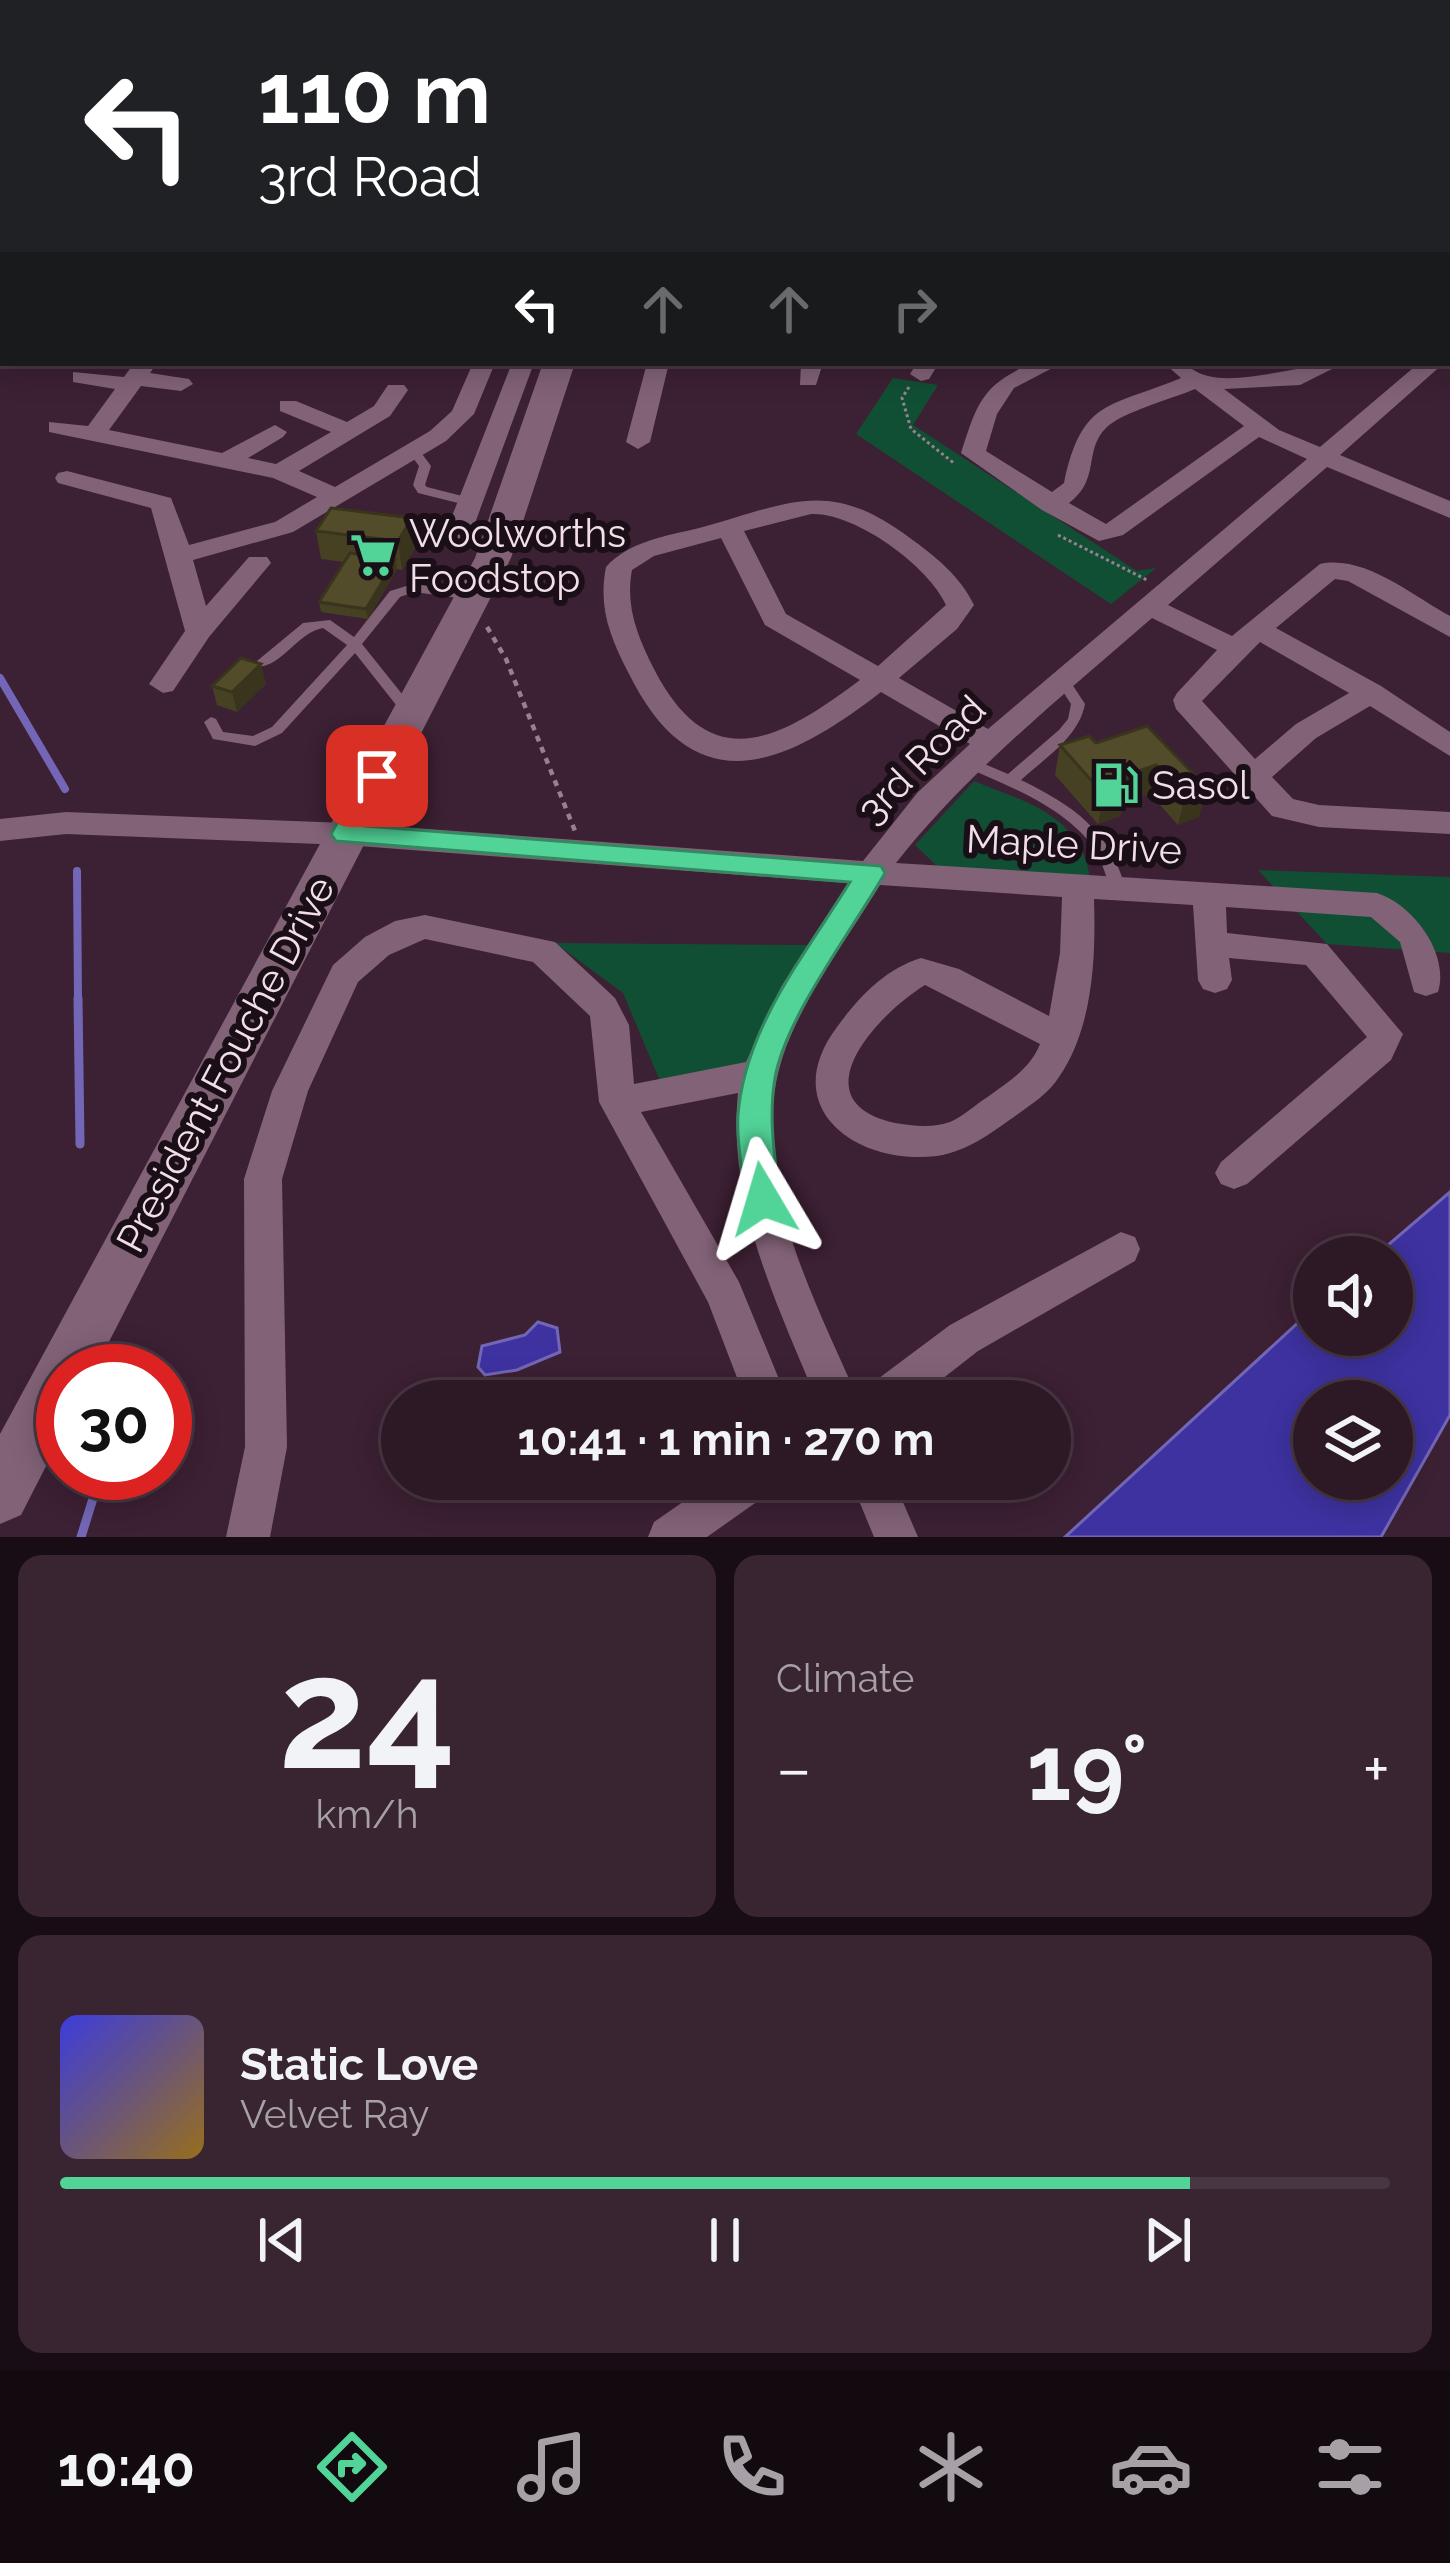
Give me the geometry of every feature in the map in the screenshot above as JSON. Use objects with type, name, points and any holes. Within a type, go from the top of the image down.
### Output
[{"type":"street","points":[[179,556],[270,532],[438,436],[462,413],[483,366]]},
{"type":"street","points":[[458,534],[522,366]]},
{"type":"street","name":"President Fouche Drive","points":[[79,1344],[471,600],[505,528],[558,366]]},
{"type":"street","points":[[638,442],[657,366]]},
{"type":"street","points":[[1044,366],[1005,383],[972,448],[982,463],[1093,531],[1109,532],[1258,427]]},
{"type":"street","points":[[1180,366],[1258,427],[1324,458],[1447,503]]},
{"type":"street","points":[[1051,506],[1076,486],[1085,443],[1098,422],[1202,381],[1300,378],[1326,366]]},
{"type":"street","name":"3rd Road","points":[[0,830],[66,824],[346,834],[871,873],[929,800],[980,753],[1430,366]]},
{"type":"street","points":[[96,432],[137,375]]},
{"type":"street","points":[[81,377],[137,375],[181,384]]},
{"type":"street","points":[[280,472],[382,411],[396,390]]},
{"type":"street","points":[[288,406],[345,429]]},
{"type":"street","points":[[57,427],[280,472],[335,496]]},
{"type":"street","points":[[227,460],[275,432]]},
{"type":"street","points":[[67,478],[162,503],[199,631]]},
{"type":"street","points":[[806,507],[841,507],[957,591],[960,605],[947,623],[874,680],[814,728],[776,748],[725,751],[679,733],[649,687],[622,628],[612,596],[619,567],[631,556],[806,507]]},
{"type":"street","points":[[730,529],[775,619],[980,753]]},
{"type":"street","points":[[163,684],[199,631],[258,563]]},
{"type":"street","points":[[1450,628],[1355,574],[1328,570],[1246,638],[1187,700],[1283,808],[1300,814],[1450,823]]},
{"type":"street","points":[[1149,606],[1246,638],[1371,693],[1450,746]]},
{"type":"street","points":[[1252,778],[1306,730],[1371,693]]},
{"type":"street","points":[[830,1380],[769,1230],[756,1168],[754,1121],[759,1074],[770,1040],[871,873]]},
{"type":"street","name":"Maple Drive","points":[[871,873],[1350,900],[1390,911],[1424,951],[1426,983]]},
{"type":"street","points":[[1059,1038],[947,978],[921,970],[888,991],[847,1038],[830,1073],[830,1090],[839,1107],[883,1135],[924,1142],[950,1138],[1034,1083],[1050,1063],[1059,1038],[1080,934],[1078,888]]},
{"type":"street","points":[[1209,894],[1213,962],[1316,953],[1386,1034],[1379,1050],[1234,1173]]},
{"type":"street","points":[[248,1537],[266,1447],[263,1179],[290,1090],[345,974],[377,946],[407,930],[425,927],[543,951],[603,1006],[612,1024],[617,1102],[725,1295],[759,1380]]},
{"type":"street","points":[[617,1102],[759,1074]]},
{"type":"street","points":[[909,1380],[964,1338],[1121,1249]]},
{"type":"street","name":"President Fouche Drive","points":[[0,1494],[36,1425]]},
{"type":"street","points":[[670,1537],[723,1500]]},
{"type":"street","points":[[880,1500],[896,1537]]},
{"type":"lane","points":[[413,450],[425,466],[422,490],[470,502]]},
{"type":"lane","points":[[211,722],[218,736],[262,740],[277,730],[356,645],[395,594],[413,588],[471,600]]},
{"type":"lane","points":[[262,664],[317,621],[356,645],[387,678],[410,714]]},
{"type":"lane","points":[[1010,781],[1075,719],[1077,701],[1063,681]]},
{"type":"lane","points":[[980,753],[1010,781],[1064,810],[1085,828],[1112,859],[1118,889]]},
{"type":"path","points":[[471,600],[506,659],[584,853]]},
{"type":"green space","points":[[893,378],[938,385],[913,425],[1137,571],[1156,568],[1111,604],[856,434]]},
{"type":"green space","points":[[974,781],[1049,814],[1076,840],[1090,879],[943,872],[915,845]]},
{"type":"green space","points":[[1258,870],[1450,877],[1450,953],[1327,944]]},
{"type":"green space","points":[[555,943],[808,945],[741,1073],[662,1086],[623,993]]},
{"type":"shaded area","points":[[1450,1192],[1450,1415],[1413,1480],[1413,1380],[1293,1380],[1293,1500],[1402,1500],[1381,1537],[1065,1537],[1293,1327],[1293,1356],[1413,1356],[1413,1236],[1399,1236]]},
{"type":"shaded area","points":[[538,1322],[557,1328],[560,1352],[517,1370],[485,1375],[478,1367],[482,1346],[525,1335]]},
{"type":"building","points":[[331,508],[412,518],[398,541],[316,531]]},
{"type":"building","points":[[350,553],[395,560],[366,609],[319,602]]},
{"type":"building","points":[[241,658],[261,664],[232,692],[212,686]]},
{"type":"building","points":[[1147,726],[1207,788],[1185,796],[1156,765],[1119,778],[1126,787],[1104,795],[1060,745],[1089,736],[1096,743]]},
{"type":"waterway","points":[[0,678],[65,789]]},
{"type":"waterway","points":[[77,871],[78,1001]]},
{"type":"waterway","points":[[78,998],[80,1144]]},
{"type":"waterway","points":[[81,1537],[93,1500]]},
{"type":"place","name":"Woolworths Foodstop","points":[[373,555]]},
{"type":"place","name":"Sasol","points":[[1116,785]]},
{"type":"route","points":[[377,776],[346,834],[871,873],[770,1040],[759,1074],[754,1121],[763,1199]]}]
